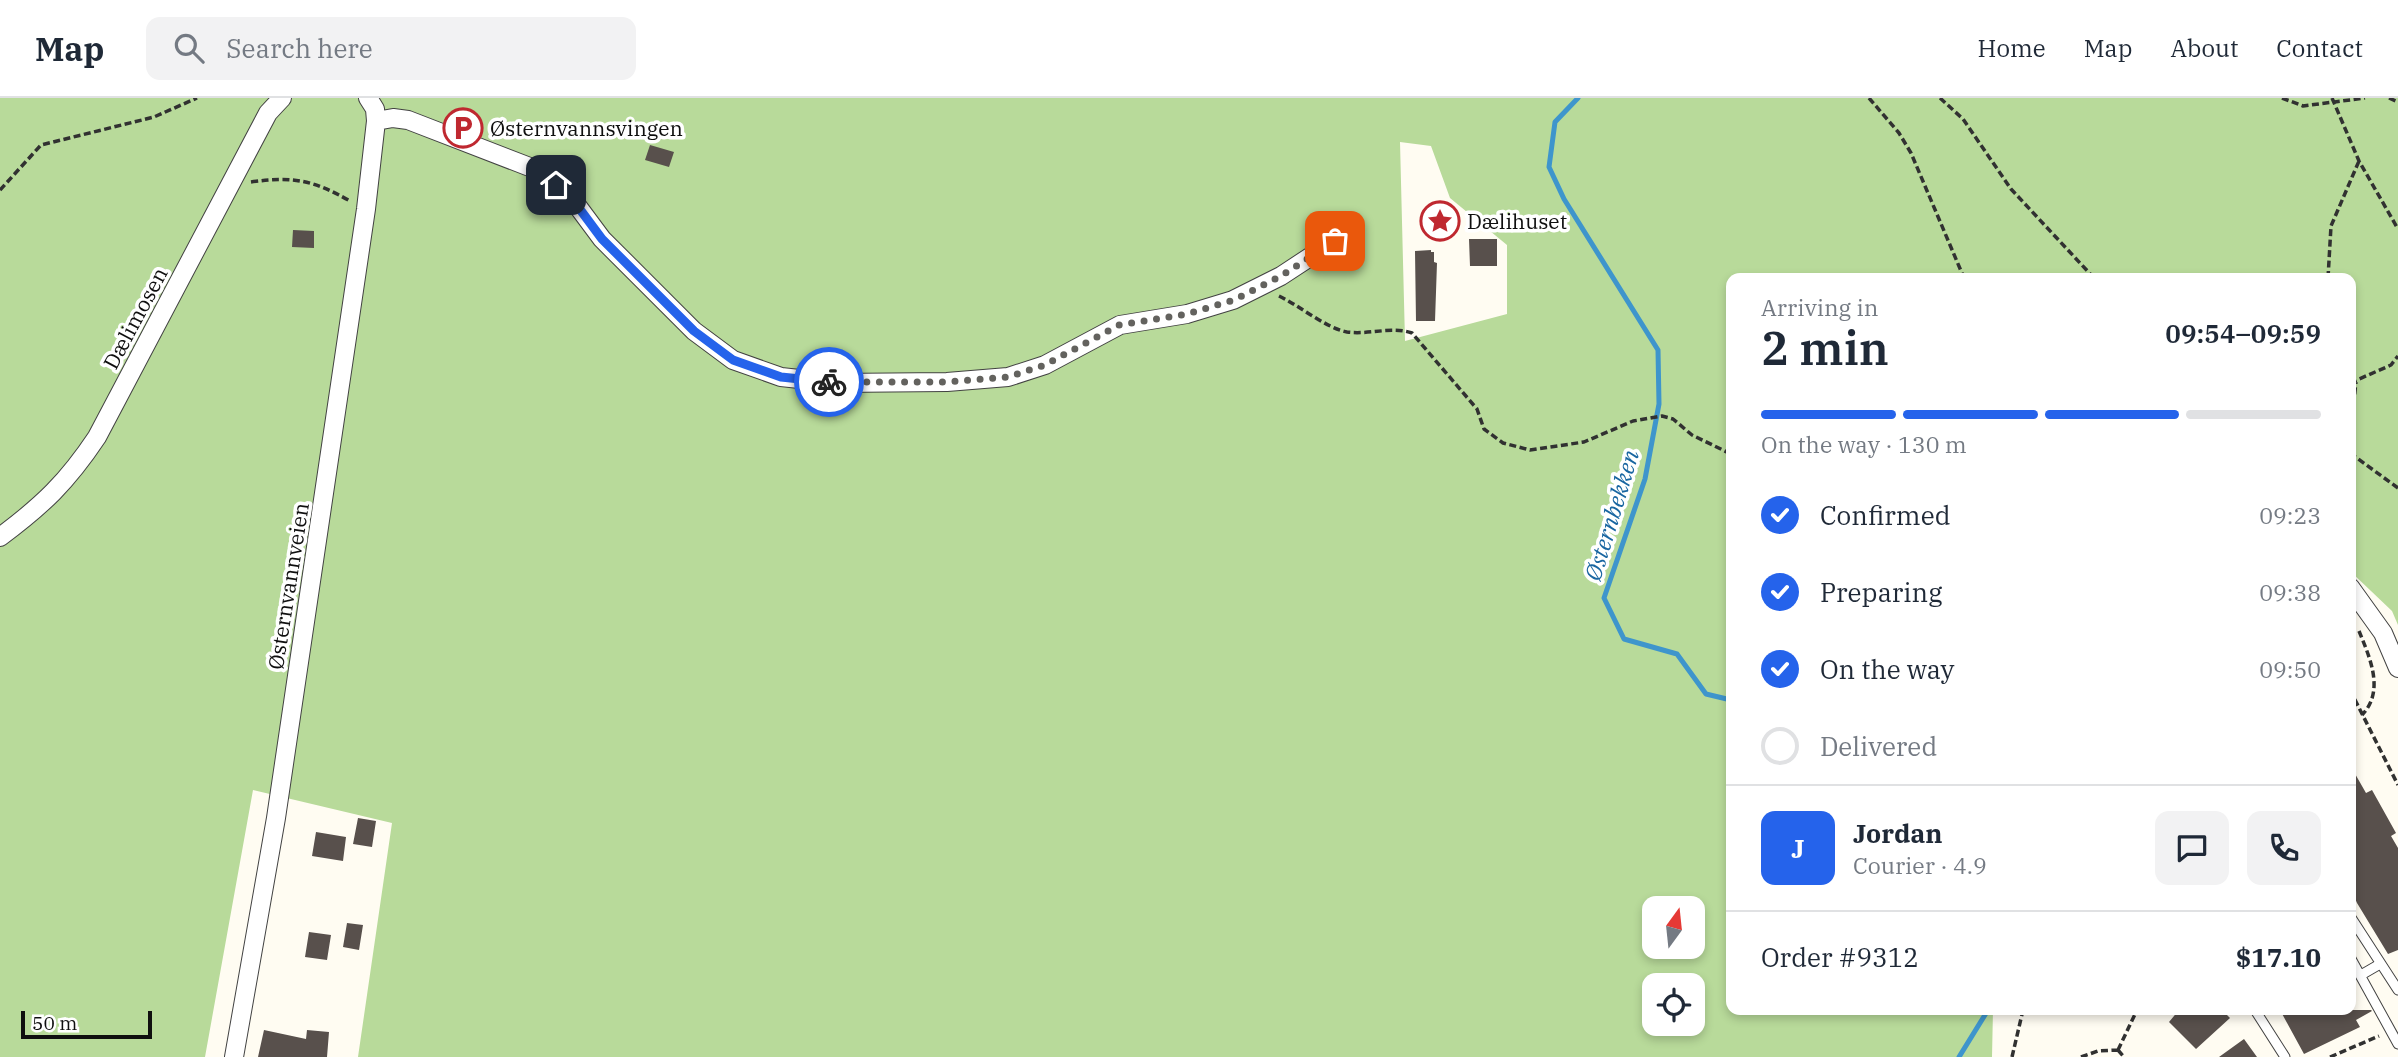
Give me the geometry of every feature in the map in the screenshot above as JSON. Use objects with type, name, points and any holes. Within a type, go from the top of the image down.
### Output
[{"type":"street","name":"Dælimosen","points":[[0,537],[37,509],[74,472],[97,437],[268,113],[282,98]]},
{"type":"street","name":"Østernvannveien","points":[[234,1057],[276,818],[366,209],[374,107],[393,118],[408,120],[540,171],[573,200],[602,239],[694,331],[733,360],[781,377],[850,383],[947,382],[1008,377],[1045,365],[1119,325],[1209,308],[1234,300],[1281,276],[1348,232]]},
{"type":"street","points":[[2356,595],[2383,633],[2398,668]]},
{"type":"lane","points":[[2356,926],[2398,990]]},
{"type":"lane","points":[[2361,975],[2380,964]]},
{"type":"lane","points":[[2356,967],[2398,1044]]},
{"type":"lane","points":[[2258,1015],[2285,1057]]},
{"type":"path","points":[[0,190],[41,145],[154,117],[197,98]]},
{"type":"path","points":[[1869,98],[1899,133],[1911,153],[1962,273]]},
{"type":"path","points":[[1940,98],[1963,119],[2011,189],[2089,273]]},
{"type":"path","points":[[2282,98],[2303,106],[2365,98]]},
{"type":"path","points":[[2389,98],[2398,102]]},
{"type":"path","points":[[2333,101],[2359,162],[2398,229]]},
{"type":"path","points":[[2328,273],[2331,226],[2359,162]]},
{"type":"path","points":[[232,185],[281,178],[300,181],[332,191],[366,209]]},
{"type":"path","points":[[1258,288],[1301,306],[1347,332],[1398,330],[1412,333],[1477,409],[1484,429],[1503,443],[1530,450],[1584,442],[1633,421],[1662,416],[1673,419],[1692,435],[1726,452]]},
{"type":"path","points":[[2356,381],[2390,365],[2398,356]]},
{"type":"path","points":[[2356,457],[2398,488]]},
{"type":"path","points":[[2356,622],[2375,682],[2375,696],[2362,715]]},
{"type":"path","points":[[2356,702],[2398,785]]},
{"type":"path","points":[[2012,1057],[2023,1015]]},
{"type":"path","points":[[2118,1050],[2135,1015]]},
{"type":"path","points":[[2330,1057],[2378,1036]]},
{"type":"path","points":[[2081,1057],[2098,1051],[2118,1050]]},
{"type":"path","points":[[2118,1050],[2124,1057]]},
{"type":"green space","points":[[0,98],[2398,98],[2398,625],[2392,611],[2356,577],[2356,273],[1726,273],[1726,1015],[1993,1015],[1992,1057],[358,1057],[392,823],[253,790],[205,1057],[0,1057]],"holes":[[[1400,142],[1431,146],[1450,198],[1507,245],[1507,314],[1405,341]]]},
{"type":"building","points":[[650,145],[674,152],[669,167],[645,160]]},
{"type":"building","points":[[293,230],[314,231],[314,248],[292,247]]},
{"type":"building","points":[[1469,239],[1497,239],[1497,266],[1470,266]]},
{"type":"building","points":[[1415,251],[1434,252],[1434,262],[1437,263],[1435,321],[1416,321]]},
{"type":"building","points":[[2356,776],[2366,793],[2372,790],[2396,833],[2391,836],[2398,848],[2398,950],[2388,954],[2357,903]]},
{"type":"building","points":[[358,818],[376,821],[372,847],[353,844]]},
{"type":"building","points":[[316,832],[346,837],[343,861],[312,856]]},
{"type":"building","points":[[347,923],[363,925],[359,950],[343,947]]},
{"type":"building","points":[[309,932],[331,935],[327,960],[305,957]]},
{"type":"building","points":[[2356,1010],[2372,1011],[2356,1020],[2360,1027],[2304,1054],[2283,1015],[2356,1015]]},
{"type":"building","points":[[2175,1015],[2227,1015],[2230,1018],[2196,1049],[2169,1022]]},
{"type":"building","points":[[264,1030],[306,1039],[307,1030],[329,1032],[327,1057],[258,1057]]},
{"type":"building","points":[[2244,1039],[2257,1057],[2219,1057]]},
{"type":"waterway","name":"Østernbekken","points":[[1578,98],[1555,122],[1549,167],[1564,199],[1658,350],[1659,404],[1645,479],[1604,598],[1624,639],[1677,654],[1706,694],[1726,699]]},
{"type":"waterway","name":"Østernbekken","points":[[1959,1057],[1985,1015]]},
{"type":"way so far","points":[[829,382],[947,382],[1008,377],[1045,365],[1119,325],[1187,314],[1234,300],[1281,276],[1335,241]]},
{"type":"place","name":"Østernvannsvingen","points":[[463,128]]},
{"type":"place","name":"Dælihuset","points":[[1440,221]]},
{"type":"route","points":[[556,185],[573,200],[602,239],[694,331],[733,360],[781,377],[829,382]]}]
